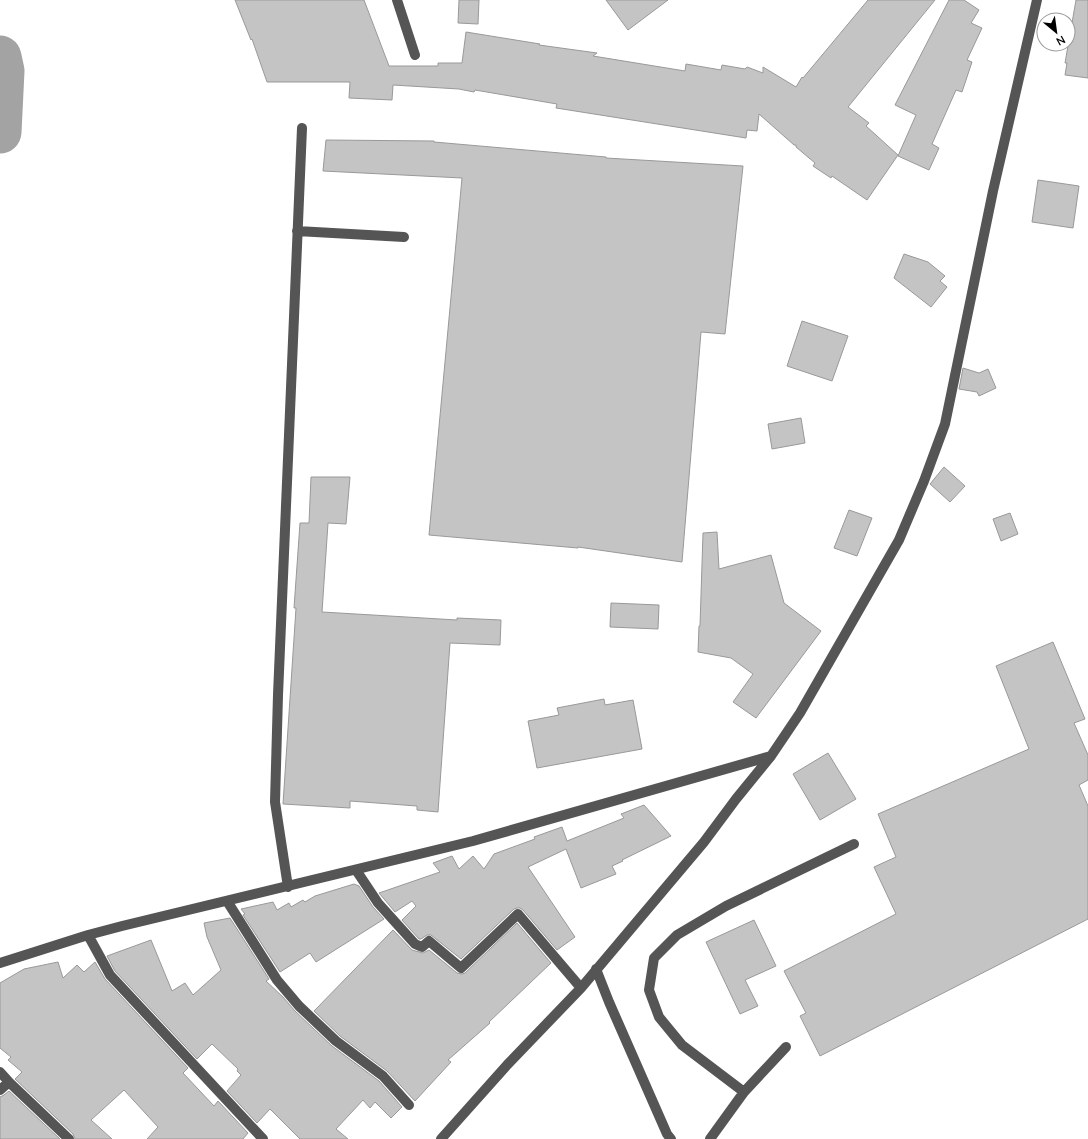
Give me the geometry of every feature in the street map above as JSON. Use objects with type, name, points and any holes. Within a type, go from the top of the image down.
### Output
[{"type":"street","points":[[397,0],[415,55]]},
{"type":"street","points":[[441,1139],[507,1065],[581,988],[704,842],[771,756],[800,713],[899,540],[924,481],[945,424],[993,191],[1036,0]]},
{"type":"street","points":[[288,887],[275,802],[278,695],[302,128]]},
{"type":"street","points":[[297,231],[404,237]]},
{"type":"street","points":[[0,962],[88,935],[473,841],[771,756]]},
{"type":"street","points":[[744,1092],[682,1045],[659,1017],[648,990],[654,958],[677,935],[714,914],[854,844]]},
{"type":"street","points":[[356,870],[378,903],[414,944],[422,947],[429,941],[461,968],[518,914],[581,988]]},
{"type":"street","points":[[228,901],[277,980],[299,1006],[336,1042],[384,1076],[409,1105]]},
{"type":"street","points":[[88,935],[110,975],[263,1139]]},
{"type":"street","points":[[596,969],[667,1134],[671,1139]]},
{"type":"street","points":[[710,1139],[744,1092],[786,1047]]},
{"type":"street","points":[[0,1072],[68,1139]]},
{"type":"street","points":[[0,1090],[9,1082]]},
{"type":"building","points":[[235,0],[364,0],[389,66],[438,66],[438,63],[462,63],[466,32],[540,44],[539,45],[597,53],[593,56],[685,71],[686,64],[721,70],[722,65],[745,69],[747,67],[763,73],[763,67],[796,87],[802,77],[803,78],[868,0],[935,0],[848,107],[869,123],[866,126],[898,155],[867,200],[832,176],[831,178],[813,166],[815,163],[759,114],[757,131],[747,130],[746,138],[556,108],[557,104],[475,90],[474,92],[459,89],[393,85],[392,100],[349,98],[350,82],[267,82],[252,39],[251,40]]},
{"type":"building","points":[[459,0],[479,0],[478,24],[458,23]]},
{"type":"building","points":[[606,0],[668,0],[628,30]]},
{"type":"building","points":[[949,0],[964,0],[979,10],[971,23],[982,28],[967,60],[972,62],[962,92],[956,90],[932,144],[939,148],[929,170],[898,156],[916,115],[895,105]]},
{"type":"building","points":[[1076,0],[1088,0],[1088,78],[1065,75],[1067,52],[1076,52],[1076,12],[1074,12]]},
{"type":"building","points":[[326,140],[434,141],[606,158],[743,166],[725,334],[701,332],[682,562],[578,547],[429,535],[462,178],[323,171]]},
{"type":"building","points":[[1038,180],[1079,186],[1073,228],[1032,222]]},
{"type":"building","points":[[904,254],[928,262],[945,276],[940,281],[947,287],[931,307],[894,278]]},
{"type":"building","points":[[802,321],[848,336],[832,381],[787,366]]},
{"type":"building","points":[[963,368],[979,373],[988,369],[996,388],[979,396],[977,392],[959,389]]},
{"type":"building","points":[[801,418],[805,443],[772,449],[768,424]]},
{"type":"building","points":[[944,467],[965,486],[950,502],[930,484]]},
{"type":"building","points":[[311,477],[350,477],[346,524],[328,523],[322,612],[457,620],[457,618],[501,620],[500,645],[450,643],[438,812],[417,810],[417,806],[350,801],[350,808],[283,804],[300,523],[309,523]]},
{"type":"building","points":[[849,510],[872,518],[857,556],[834,548]]},
{"type":"building","points":[[1010,513],[1018,534],[1001,541],[993,519]]},
{"type":"building","points":[[717,532],[719,569],[771,555],[784,603],[821,631],[756,718],[733,702],[753,674],[731,658],[698,652],[703,533]]},
{"type":"building","points":[[611,603],[659,605],[658,629],[610,627]]},
{"type":"building","points":[[1053,642],[1085,719],[1074,723],[1088,755],[1088,780],[1079,785],[1088,806],[1088,919],[820,1056],[800,1016],[806,1013],[784,971],[896,914],[874,867],[896,857],[878,814],[1029,749],[996,666]]},
{"type":"building","points":[[604,699],[605,705],[633,700],[642,749],[537,768],[528,721],[559,715],[557,708]]},
{"type":"building","points":[[828,753],[856,799],[820,820],[793,774]]},
{"type":"building","points":[[644,805],[671,836],[612,866],[616,874],[581,888],[566,849],[528,867],[575,937],[557,950],[523,910],[517,908],[514,909],[461,959],[431,935],[427,935],[419,939],[402,920],[416,906],[412,901],[395,912],[379,893],[440,872],[433,863],[452,856],[459,869],[473,856],[484,869],[494,854],[535,839],[534,837],[562,827],[567,841],[624,818],[621,814]]},
{"type":"building","points":[[354,884],[359,886],[373,907],[384,919],[316,962],[310,953],[280,972],[243,915],[245,914],[241,909],[273,902],[277,910],[289,903],[291,907],[303,900],[305,902],[315,896]]},
{"type":"building","points":[[230,918],[269,979],[266,981],[332,1046],[379,1081],[402,1107],[391,1118],[375,1102],[370,1108],[363,1100],[336,1129],[348,1139],[300,1139],[270,1109],[257,1123],[227,1091],[241,1075],[237,1071],[238,1069],[212,1044],[197,1059],[115,971],[107,956],[151,940],[172,991],[185,983],[193,995],[221,970],[207,937],[204,923]]},
{"type":"building","points":[[754,920],[776,966],[745,980],[758,1006],[740,1014],[706,942]]},
{"type":"building","points":[[517,923],[551,963],[489,1022],[490,1023],[448,1060],[451,1062],[415,1101],[387,1071],[340,1036],[314,1011],[393,930],[412,950],[423,953],[429,950],[457,973],[462,974],[465,973]]},
{"type":"building","points":[[58,962],[63,978],[77,965],[84,972],[95,962],[105,979],[188,1068],[183,1073],[214,1106],[218,1101],[248,1133],[243,1139],[147,1139],[158,1127],[124,1090],[91,1120],[112,1139],[75,1139],[73,1134],[15,1079],[22,1072],[8,1060],[11,1057],[0,1048],[0,983],[24,969]]},
{"type":"building","points":[[9,1091],[60,1139],[0,1139],[0,1097]]},
{"type":"waterway","points":[[0,57],[3,71],[0,132]]}]
